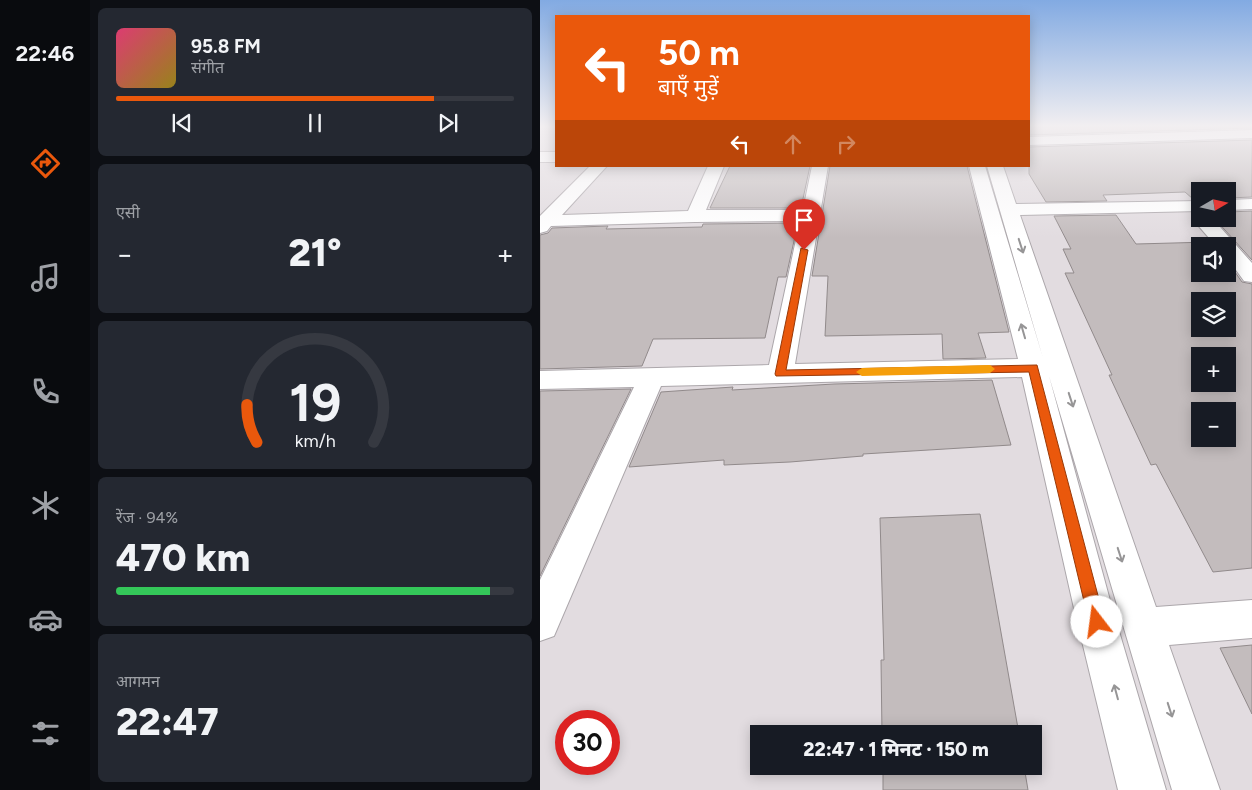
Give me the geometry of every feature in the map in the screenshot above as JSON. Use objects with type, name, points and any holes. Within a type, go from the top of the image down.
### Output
[{"type":"street","points":[[543,224],[598,167]]},
{"type":"street","points":[[696,216],[716,167]]},
{"type":"street","points":[[780,374],[820,167]]},
{"type":"street","points":[[977,167],[1047,367],[1143,628],[1196,790]]},
{"type":"street","points":[[995,167],[1010,210],[1047,367],[1092,604],[1142,790]]},
{"type":"street","points":[[1236,205],[1252,204]]},
{"type":"street","points":[[1010,210],[1191,211]]},
{"type":"street","points":[[543,224],[696,216],[810,215]]},
{"type":"street","points":[[1236,257],[1252,276]]},
{"type":"street","points":[[540,380],[1047,367]]},
{"type":"street","points":[[540,622],[652,377]]},
{"type":"street","points":[[1143,628],[1252,619]]},
{"type":"building","points":[[1030,164],[1252,164],[1252,197],[1236,198],[1236,182],[1191,182],[1191,197],[1185,192],[1103,195],[1107,201],[1046,202],[1029,174]]},
{"type":"building","points":[[730,167],[810,167],[801,208],[710,208]]},
{"type":"building","points":[[830,167],[967,167],[1009,332],[978,333],[986,358],[943,359],[942,334],[825,336],[828,276],[812,276]]},
{"type":"building","points":[[1252,211],[1252,260],[1236,242],[1236,237],[1231,237],[1223,228],[1236,228],[1236,212]]},
{"type":"building","points":[[1116,215],[1136,244],[1191,243],[1191,282],[1236,282],[1236,273],[1242,282],[1252,284],[1252,568],[1213,572],[1156,464],[1151,465],[1109,375],[1112,375],[1065,273],[1074,273],[1063,249],[1071,249],[1054,216]]},
{"type":"building","points":[[798,223],[786,277],[778,277],[765,338],[653,339],[642,366],[540,369],[540,235],[548,233],[552,228],[608,226],[606,229],[702,227],[703,224]]},
{"type":"building","points":[[992,380],[1011,445],[863,454],[863,456],[790,462],[724,465],[724,460],[629,467],[661,392],[733,387],[732,390],[834,384]]},
{"type":"building","points":[[631,389],[540,576],[540,391]]},
{"type":"building","points":[[980,514],[1017,725],[882,725],[881,660],[884,660],[880,518]]},
{"type":"building","points":[[1252,645],[1252,714],[1220,648]]},
{"type":"building","points":[[883,775],[1026,775],[1028,790],[883,790]]},
{"type":"slow traffic","points":[[862,372],[990,369]]},
{"type":"route","points":[[804,250],[780,374],[1034,368],[1097,622]]}]
